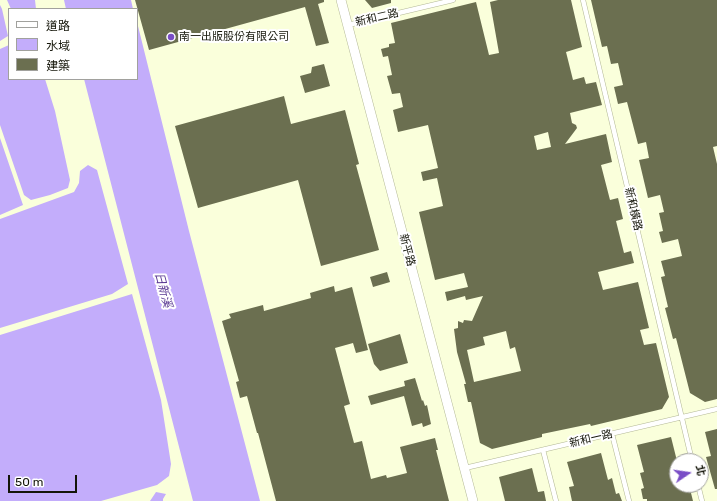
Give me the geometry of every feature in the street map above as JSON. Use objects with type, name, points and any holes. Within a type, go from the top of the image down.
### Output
[{"type":"street","name":"新平路","points":[[341,0],[473,501]]},
{"type":"lane","name":"新和二路","points":[[348,25],[452,0]]},
{"type":"lane","name":"新和橫路","points":[[583,0],[690,453]]},
{"type":"lane","name":"新和一路","points":[[465,468],[717,409]]},
{"type":"lane","points":[[612,434],[629,501]]},
{"type":"lane","points":[[543,450],[556,501]]},
{"type":"water","points":[[7,0],[35,0],[36,8],[11,8]]},
{"type":"water","points":[[64,0],[131,0],[133,8],[66,8]]},
{"type":"water","points":[[0,5],[8,36],[0,41]]},
{"type":"water","name":"日新溪","points":[[138,26],[189,231],[260,501],[193,501],[84,80],[138,80]]},
{"type":"water","points":[[8,45],[8,80],[45,80],[55,111],[70,180],[68,188],[31,200],[24,195],[0,125],[0,49]]},
{"type":"water","points":[[0,138],[23,205],[0,215]]},
{"type":"water","points":[[88,165],[97,170],[128,284],[112,294],[0,328],[0,219],[74,192],[79,183],[80,171]]},
{"type":"water","points":[[132,294],[161,400],[171,464],[169,476],[157,485],[101,501],[0,501],[0,335]]},
{"type":"water","points":[[156,492],[166,494],[163,501],[150,501]]},
{"type":"building","name":"南一出版股份有限公司","points":[[135,0],[324,0],[324,2],[318,4],[329,43],[316,46],[305,7],[149,50]]},
{"type":"building","points":[[365,0],[391,0],[391,3],[372,8]]},
{"type":"building","points":[[498,0],[571,0],[582,47],[566,52],[573,80],[584,77],[586,84],[596,82],[602,105],[570,113],[572,123],[576,125],[577,128],[565,144],[606,134],[612,162],[601,165],[610,200],[618,198],[623,219],[616,221],[624,253],[631,251],[634,263],[598,272],[603,290],[638,282],[649,328],[640,330],[644,345],[656,343],[669,397],[662,409],[591,426],[590,424],[542,434],[542,437],[492,449],[480,443],[471,402],[468,402],[464,384],[466,384],[457,352],[454,329],[458,328],[458,321],[463,323],[464,320],[472,321],[483,296],[466,300],[465,296],[447,301],[445,292],[468,287],[464,273],[435,280],[419,212],[443,206],[437,178],[423,181],[421,172],[438,168],[428,125],[398,132],[393,110],[403,107],[400,93],[392,94],[387,76],[392,75],[388,56],[383,57],[381,49],[389,47],[389,44],[395,43],[391,23],[476,2],[489,55],[499,53],[490,2]],"holes":[[[548,132],[551,147],[537,150],[534,136]],[[506,331],[510,349],[515,347],[521,371],[474,382],[467,350],[485,345],[483,337]]]},
{"type":"building","points":[[591,0],[717,0],[717,146],[713,147],[717,164],[717,399],[705,402],[690,393],[676,338],[673,339],[665,308],[668,307],[661,277],[665,276],[661,261],[682,256],[678,239],[662,243],[659,232],[663,231],[659,213],[664,212],[660,195],[648,198],[639,160],[649,158],[646,142],[638,144],[627,102],[618,104],[614,87],[623,85],[618,63],[611,64],[607,46],[602,47]]},
{"type":"building","points":[[324,64],[330,86],[305,93],[300,76],[311,73],[312,67]]},
{"type":"building","points":[[284,96],[291,124],[345,110],[359,164],[356,165],[379,250],[321,266],[298,180],[198,208],[175,126]]},
{"type":"building","points":[[387,272],[390,282],[373,287],[370,277]]},
{"type":"building","points":[[334,286],[335,292],[352,287],[368,350],[356,353],[353,343],[335,348],[350,404],[344,406],[354,443],[362,441],[371,479],[386,475],[387,478],[407,473],[400,447],[435,438],[438,450],[436,450],[449,501],[276,501],[247,396],[240,398],[236,382],[239,381],[222,321],[231,318],[229,314],[263,305],[264,311],[311,298],[310,293]]},
{"type":"building","points":[[400,334],[408,363],[380,371],[374,364],[368,344]]},
{"type":"building","points":[[415,378],[422,401],[423,400],[425,406],[427,405],[431,424],[423,427],[422,423],[412,426],[404,396],[371,405],[368,396],[405,386],[404,381]]},
{"type":"building","points":[[717,429],[717,489],[715,489],[709,468],[709,456],[711,456],[705,432]]},
{"type":"building","points":[[671,437],[675,453],[669,453],[669,493],[691,493],[693,501],[647,501],[647,499],[643,499],[641,489],[644,488],[640,473],[644,472],[637,445]]},
{"type":"building","points":[[601,453],[608,480],[612,478],[616,494],[619,493],[622,501],[572,501],[569,487],[574,486],[567,462]]},
{"type":"building","points":[[532,468],[538,492],[544,491],[546,501],[505,501],[499,477]]},
{"type":"place","name":"南一出版股份有限公司","points":[[171,37]]}]
